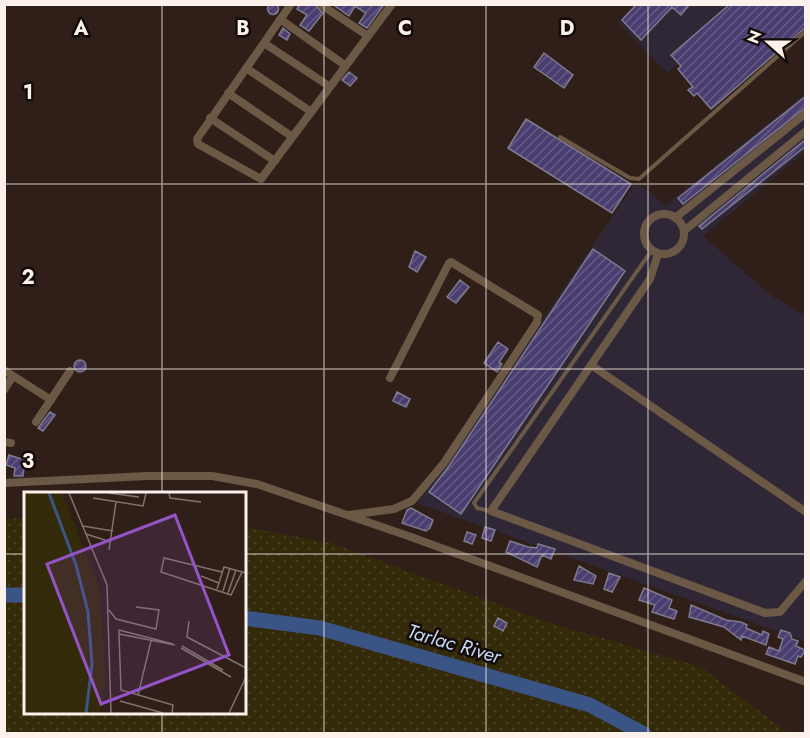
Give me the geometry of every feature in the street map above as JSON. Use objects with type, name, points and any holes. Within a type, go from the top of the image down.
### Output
[{"type":"street","points":[[291,4],[196,139],[198,144],[261,179],[389,6]]},
{"type":"street","points":[[321,4],[368,36]]},
{"type":"street","points":[[280,20],[346,66]]},
{"type":"street","points":[[264,43],[329,86]]},
{"type":"street","points":[[246,68],[310,111]]},
{"type":"street","points":[[228,93],[291,136]]},
{"type":"street","points":[[675,218],[802,115],[806,126]]},
{"type":"street","points":[[210,118],[275,161]]},
{"type":"street","points":[[684,231],[806,131]]},
{"type":"street","points":[[741,164],[751,176]]},
{"type":"street","points":[[659,215],[675,218],[684,231],[683,241],[678,249],[669,254],[655,252],[645,242],[644,231],[649,221],[659,215]]},
{"type":"street","points":[[655,252],[650,279],[491,511],[765,613],[780,612],[806,581]]},
{"type":"street","points":[[348,515],[394,509],[412,501],[444,463],[537,322],[538,315],[449,263],[390,378]]},
{"type":"street","points":[[591,364],[806,512]]},
{"type":"street","points":[[4,370],[51,400]]},
{"type":"street","points":[[36,422],[70,371]]},
{"type":"street","points":[[4,390],[13,376]]},
{"type":"street","points":[[4,483],[212,476],[257,484],[806,682]]},
{"type":"lane","points":[[560,137],[630,178],[639,179],[806,31]]},
{"type":"lane","points":[[491,511],[477,508],[474,503],[655,252]]},
{"type":"shaded area","points":[[634,5],[751,5],[667,73],[618,22]]},
{"type":"shaded area","points":[[805,94],[805,152],[703,236],[772,296],[805,316],[805,641],[417,503],[636,182],[666,205]]},
{"type":"sand","points":[[24,518],[24,714],[246,714],[246,527],[331,543],[547,622],[701,667],[788,733],[5,733],[4,519]]},
{"type":"building","points":[[273,3],[279,9],[273,15],[267,9]]},
{"type":"building","points":[[300,4],[314,4],[323,13],[309,31],[300,25],[307,15],[297,9]]},
{"type":"building","points":[[332,4],[381,4],[383,6],[367,28],[359,23],[366,13],[355,6],[349,16]]},
{"type":"building","points":[[637,4],[690,4],[681,15],[672,7],[641,40],[622,20]]},
{"type":"building","points":[[730,4],[806,4],[806,27],[711,109],[697,93],[694,96],[688,90],[693,87],[678,69],[681,66],[671,55]]},
{"type":"building","points":[[283,28],[290,34],[287,40],[279,35]]},
{"type":"building","points":[[544,53],[573,75],[564,88],[534,67]]},
{"type":"building","points":[[349,72],[357,78],[350,86],[342,80]]},
{"type":"building","points":[[806,96],[806,107],[683,204],[678,198]]},
{"type":"building","points":[[526,119],[631,184],[612,213],[508,148]]},
{"type":"building","points":[[806,139],[806,146],[702,229],[699,226]]},
{"type":"building","points":[[593,249],[625,271],[461,514],[429,492],[449,466]]},
{"type":"building","points":[[415,251],[426,257],[417,272],[409,267]]},
{"type":"building","points":[[460,280],[469,287],[456,303],[447,297]]},
{"type":"building","points":[[498,342],[508,349],[499,362],[502,364],[497,372],[484,363]]},
{"type":"building","points":[[82,360],[86,366],[82,372],[78,372],[74,364]]},
{"type":"building","points":[[397,392],[410,399],[406,407],[393,401]]},
{"type":"building","points":[[50,412],[55,415],[43,431],[38,428]]},
{"type":"building","points":[[9,455],[25,460],[23,476],[14,476],[15,468],[6,465]]},
{"type":"building","points":[[411,508],[433,520],[430,528],[426,531],[402,523],[407,510]]},
{"type":"building","points":[[485,527],[495,530],[491,541],[482,538]]},
{"type":"building","points":[[467,532],[476,535],[472,544],[464,541]]},
{"type":"building","points":[[510,541],[528,547],[537,548],[538,544],[555,549],[551,559],[542,555],[537,567],[506,552]]},
{"type":"building","points":[[579,566],[596,576],[593,584],[574,580]]},
{"type":"building","points":[[609,573],[620,577],[612,592],[604,589]]},
{"type":"building","points":[[644,588],[672,600],[669,608],[677,611],[674,619],[652,612],[655,605],[639,600]]},
{"type":"building","points":[[691,605],[726,620],[741,622],[747,625],[746,628],[762,635],[763,631],[769,634],[766,645],[742,636],[741,640],[724,627],[689,617]]},
{"type":"building","points":[[498,618],[507,623],[503,631],[494,626]]},
{"type":"building","points":[[781,630],[790,633],[792,639],[798,641],[796,646],[805,650],[801,657],[798,656],[795,664],[766,654],[769,647],[779,651],[783,639],[778,637]]},
{"type":"waterway","name":"Tarlac River","points":[[4,595],[24,595]]},
{"type":"waterway","name":"Tarlac River","points":[[246,618],[320,628],[590,705],[644,734]]}]
